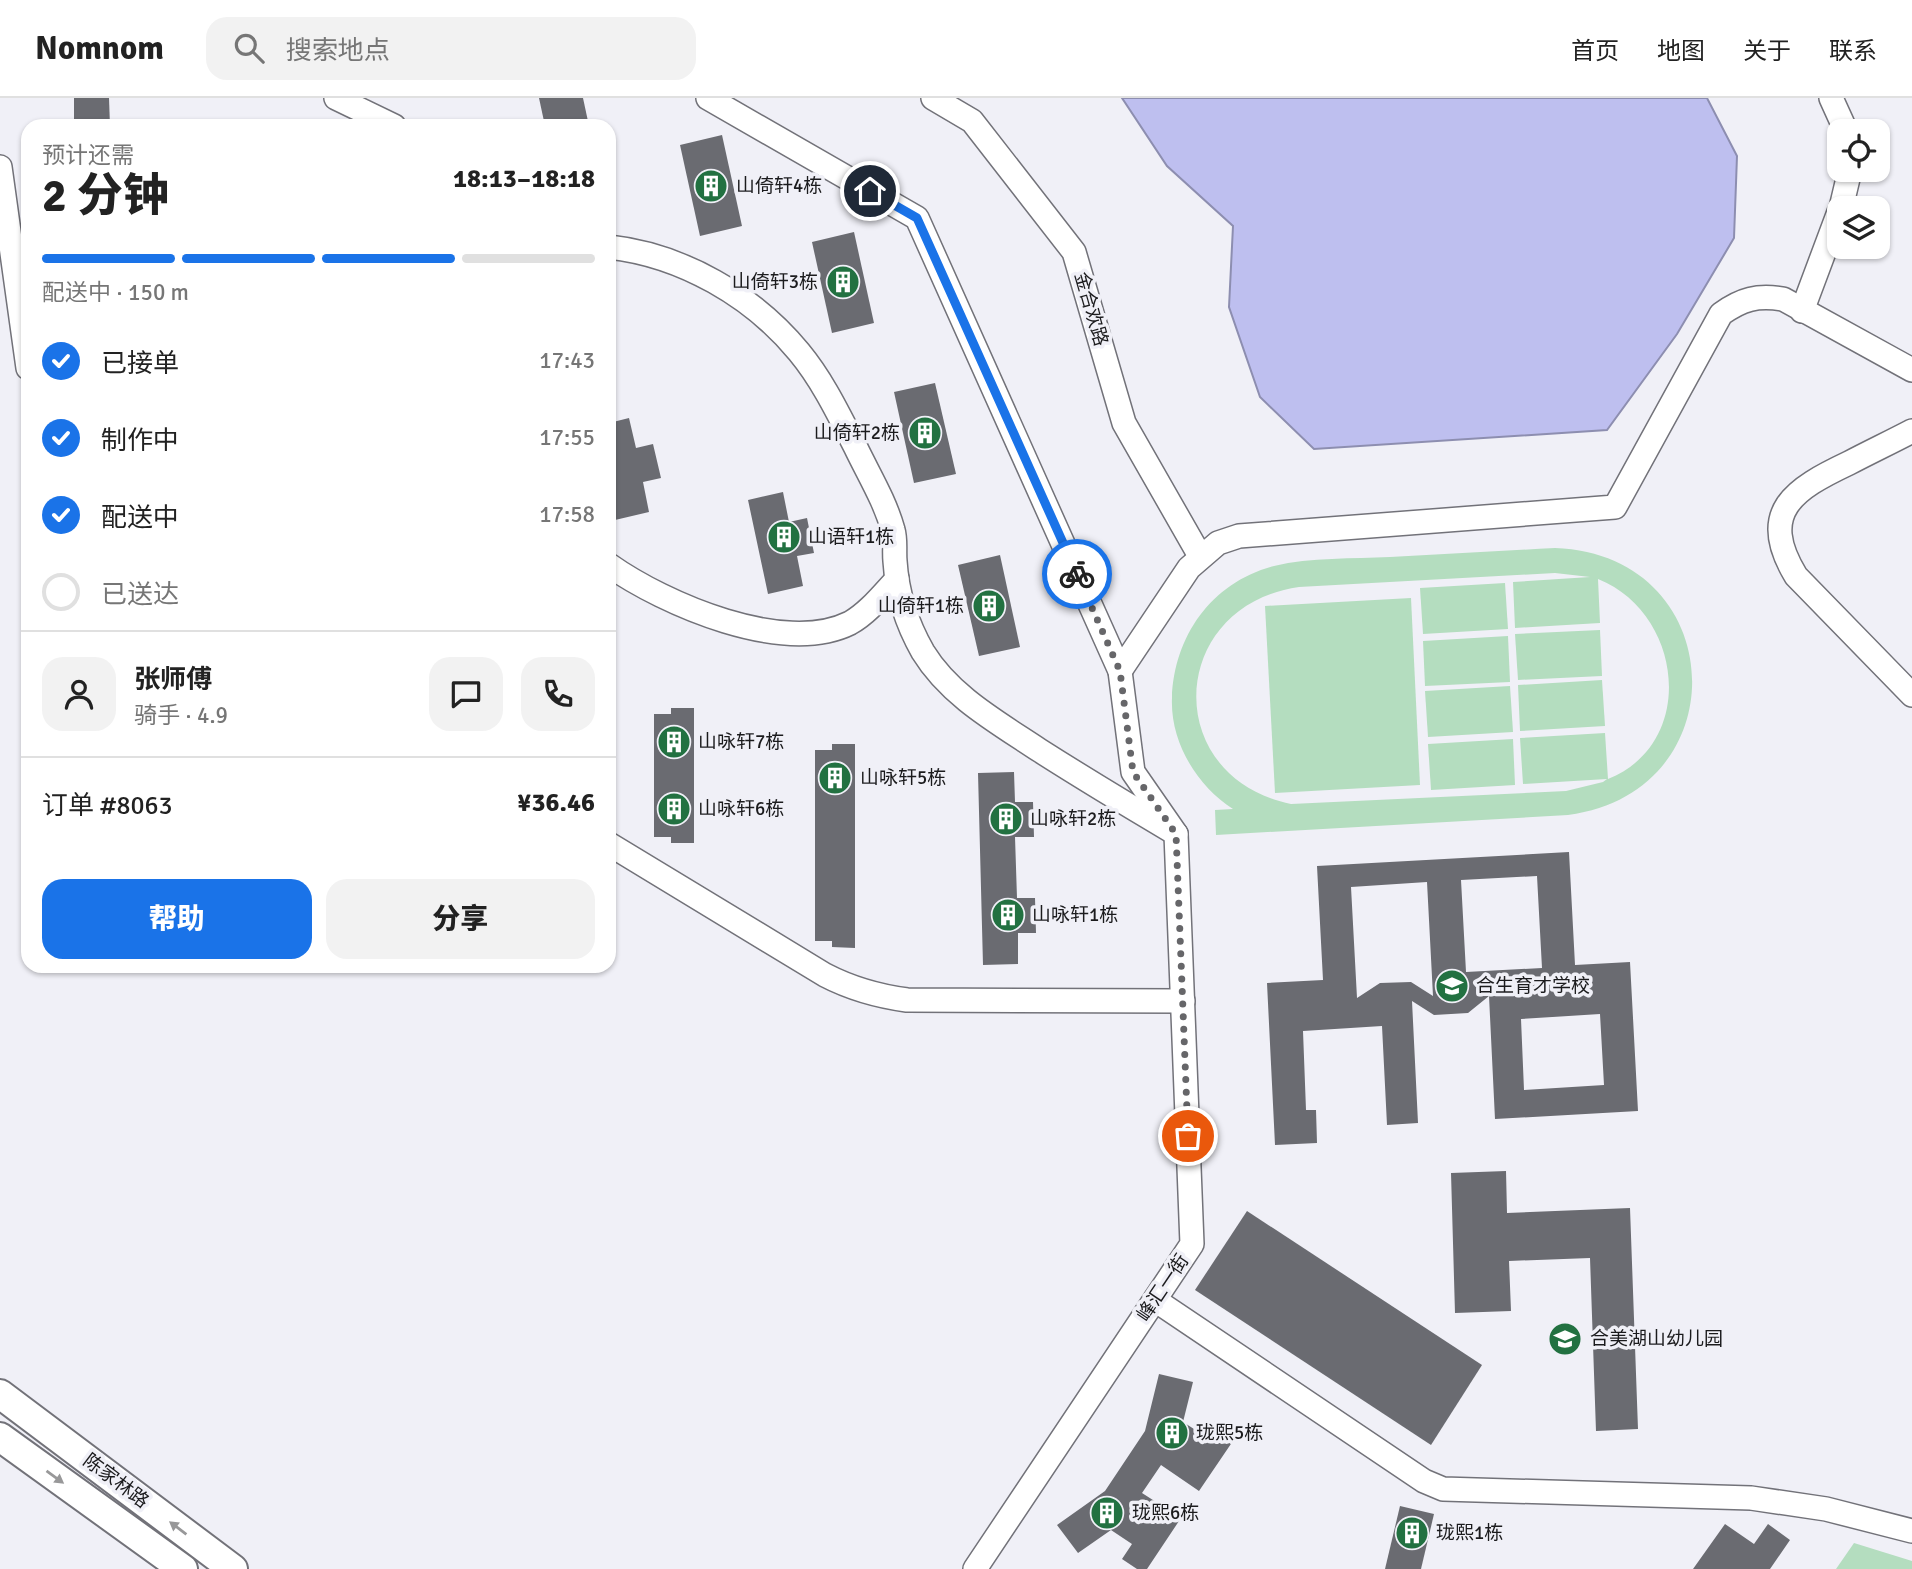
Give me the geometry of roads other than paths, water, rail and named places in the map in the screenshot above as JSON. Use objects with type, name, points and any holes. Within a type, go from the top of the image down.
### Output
[{"type":"main road","name":"陈家林路","points":[[0,1394],[233,1569]]},
{"type":"main road","name":"陈家林路","points":[[0,1437],[183,1569]]},
{"type":"street","points":[[336,98],[380,119]]},
{"type":"street","points":[[708,98],[917,218],[1120,671],[1133,772],[1176,834]]},
{"type":"street","name":"金合欢路","points":[[933,98],[972,121],[1074,252],[1124,422],[1199,556]]},
{"type":"street","points":[[1831,98],[1841,119]]},
{"type":"street","points":[[0,167],[21,318]]},
{"type":"street","points":[[1802,311],[1827,245]]},
{"type":"street","points":[[616,248],[678,264],[723,286],[764,316],[799,352],[828,393],[887,510],[894,534],[897,579],[909,623],[923,652],[943,678],[966,701],[1176,834]]},
{"type":"street","points":[[1120,671],[1199,556],[1218,544],[1239,536],[1615,507],[1721,314],[1739,301],[1761,296],[1783,299],[1912,370]]},
{"type":"street","points":[[1912,431],[1801,488],[1786,508],[1780,531],[1783,555],[1796,576],[1912,695]]},
{"type":"street","points":[[616,570],[638,586],[690,611],[745,626],[802,632],[827,631],[851,622],[897,579]]},
{"type":"street","name":"峰汇一街","points":[[975,1569],[1192,1244],[1176,834]]},
{"type":"street","points":[[616,848],[825,975],[850,988],[878,997],[907,1000],[1183,1001]]},
{"type":"street","points":[[1155,1300],[1424,1481],[1443,1489],[1751,1497],[1826,1509],[1912,1531]]},
{"type":"water","points":[[1122,98],[1707,98],[1737,156],[1734,238],[1677,334],[1607,430],[1314,449],[1260,397],[1229,307],[1233,226],[1167,166]]},
{"type":"place","name":"山倚轩4栋","points":[[711,186]]},
{"type":"place","name":"山倚轩3栋","points":[[843,282]]},
{"type":"place","name":"山倚轩2栋","points":[[925,433]]},
{"type":"place","name":"山语轩1栋","points":[[784,537]]},
{"type":"place","name":"山倚轩1栋","points":[[989,606]]},
{"type":"place","name":"山咏轩7栋","points":[[674,742]]},
{"type":"place","name":"山咏轩5栋","points":[[835,778]]},
{"type":"place","name":"山咏轩6栋","points":[[674,809]]},
{"type":"place","name":"山咏轩2栋","points":[[1006,819]]},
{"type":"place","name":"山咏轩1栋","points":[[1008,915]]},
{"type":"place","name":"合生育才学校","points":[[1452,986]]},
{"type":"place","name":"合美湖山幼儿园","points":[[1565,1339]]},
{"type":"place","name":"珑熙5栋","points":[[1172,1433]]},
{"type":"place","name":"珑熙6栋","points":[[1107,1513]]},
{"type":"place","name":"珑熙1栋","points":[[1412,1533]]}]
